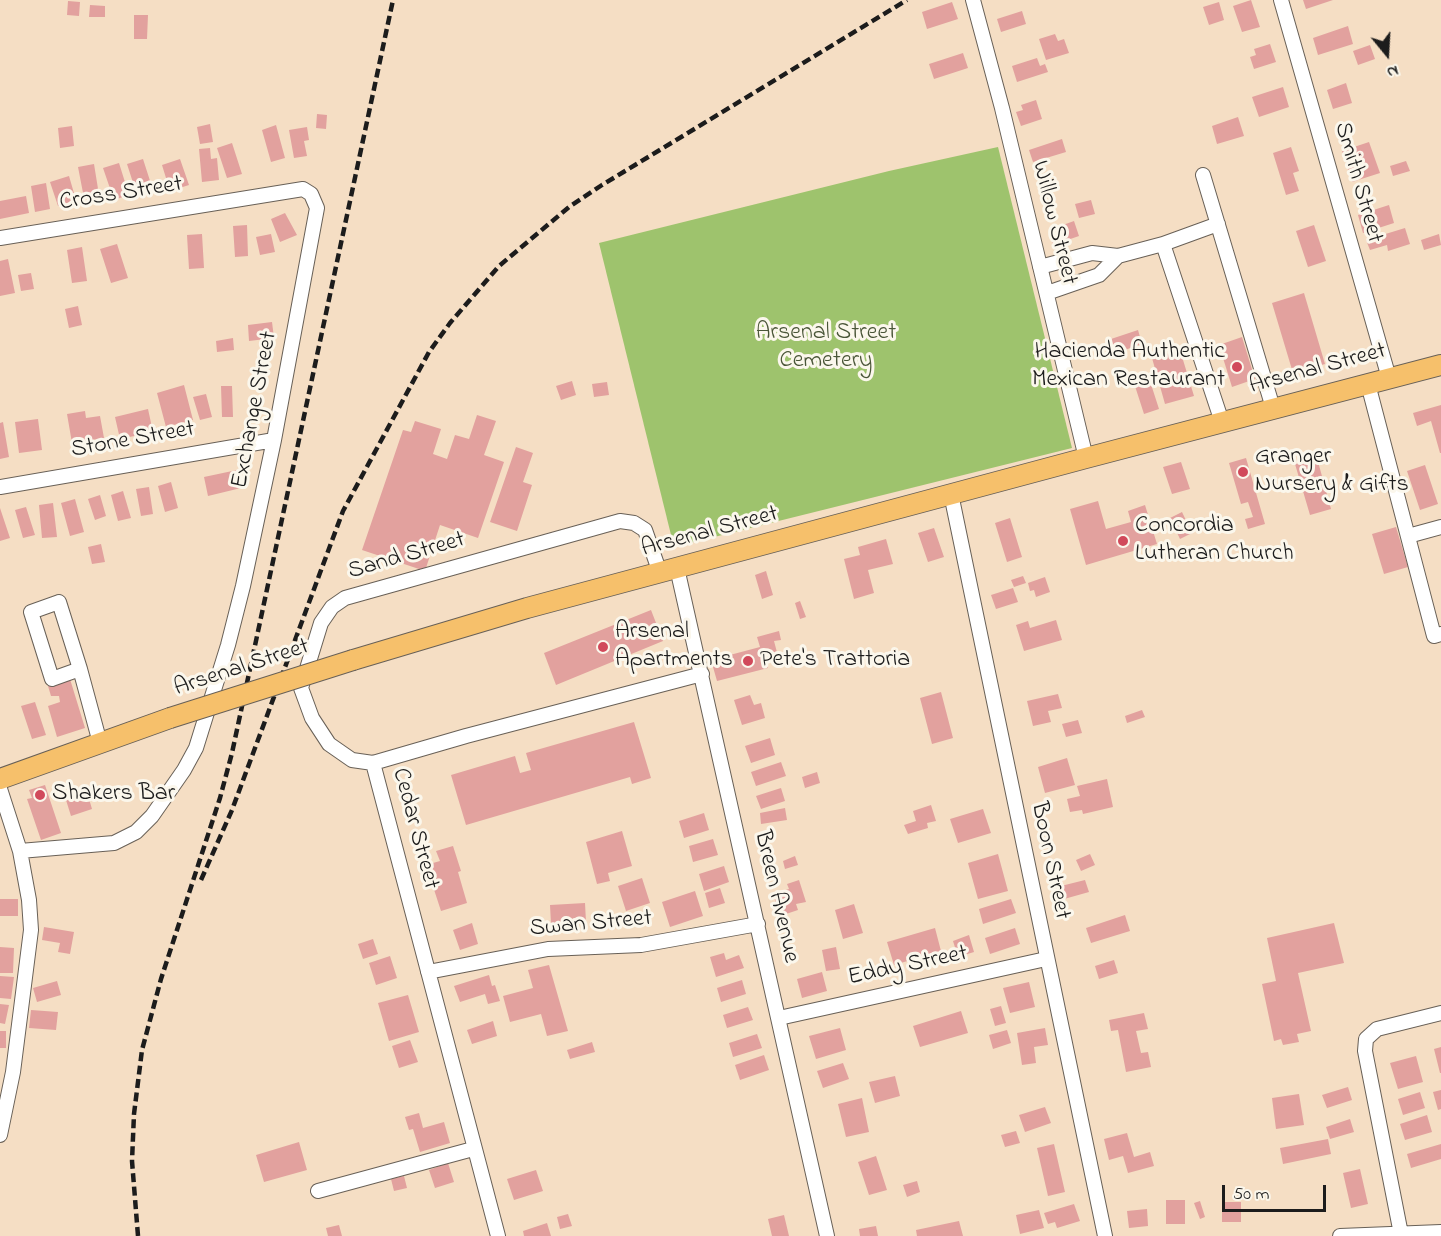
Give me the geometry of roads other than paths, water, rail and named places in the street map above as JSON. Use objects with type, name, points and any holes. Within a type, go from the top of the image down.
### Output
[{"type":"highway","name":"Arsenal Street","points":[[0,779],[170,718],[527,608],[1441,365]]},
{"type":"street","name":"Willow Street","points":[[973,0],[1002,108],[1086,458]]},
{"type":"street","name":"Smith Street","points":[[1281,0],[1389,378]]},
{"type":"street","points":[[1203,175],[1273,408]]},
{"type":"street","name":"Exchange Street","points":[[21,851],[114,843],[136,832],[152,816],[184,770],[196,748],[213,696],[243,586],[274,440],[316,208],[311,194],[303,189],[249,197]]},
{"type":"street","name":"Cross Street","points":[[0,238],[249,197]]},
{"type":"street","points":[[1041,267],[1092,253],[1118,256],[1163,244],[1218,224]]},
{"type":"street","points":[[1163,244],[1221,422]]},
{"type":"street","points":[[1047,293],[1099,275],[1118,256]]},
{"type":"street","points":[[1368,384],[1434,636],[1441,634]]},
{"type":"street","name":"Stone Street","points":[[0,487],[274,440]]},
{"type":"street","name":"Boon Street","points":[[951,494],[1105,1236]]},
{"type":"street","name":"Sand Street","points":[[373,763],[352,760],[329,744],[312,718],[301,688],[321,623],[332,607],[345,598],[620,520],[634,523],[645,530],[668,570]]},
{"type":"street","points":[[1408,536],[1441,527]]},
{"type":"street","name":"Breen Avenue","points":[[668,570],[702,674],[827,1236]]},
{"type":"street","points":[[80,669],[52,679],[31,612],[58,602],[80,669],[100,743]]},
{"type":"street","name":"Cedar Street","points":[[498,1236],[473,1149],[373,763],[702,674]]},
{"type":"street","points":[[0,789],[21,851],[31,930],[13,1072],[0,1136]]},
{"type":"street","name":"Swan Street","points":[[428,972],[548,949],[641,945],[758,924]]},
{"type":"street","name":"Eddy Street","points":[[779,1018],[1046,959]]},
{"type":"street","points":[[1401,1234],[1365,1051],[1366,1039],[1377,1029],[1441,1013]]},
{"type":"street","points":[[318,1191],[473,1149]]},
{"type":"street","points":[[1340,1236],[1441,1233]]},
{"type":"railway","points":[[138,1236],[132,1161],[134,1114],[142,1050],[161,979],[220,798],[232,753],[393,0]]},
{"type":"railway","points":[[201,880],[232,810],[343,511],[429,352],[450,323],[499,266],[569,207],[907,0]]},
{"type":"place","name":"Hacienda Authentic Mexican Restaurant","points":[[1237,367]]},
{"type":"place","name":"Granger Nursery & Gifts","points":[[1243,472]]},
{"type":"place","name":"Concordia Lutheran Church","points":[[1123,541]]},
{"type":"place","name":"Arsenal Apartments","points":[[603,647]]},
{"type":"place","name":"Pete's Trattoria","points":[[748,661]]},
{"type":"place","name":"Shakers Bar","points":[[40,795]]},
{"type":"park label","name":"Arsenal Street Cemetery","points":[[826,348]]}]
